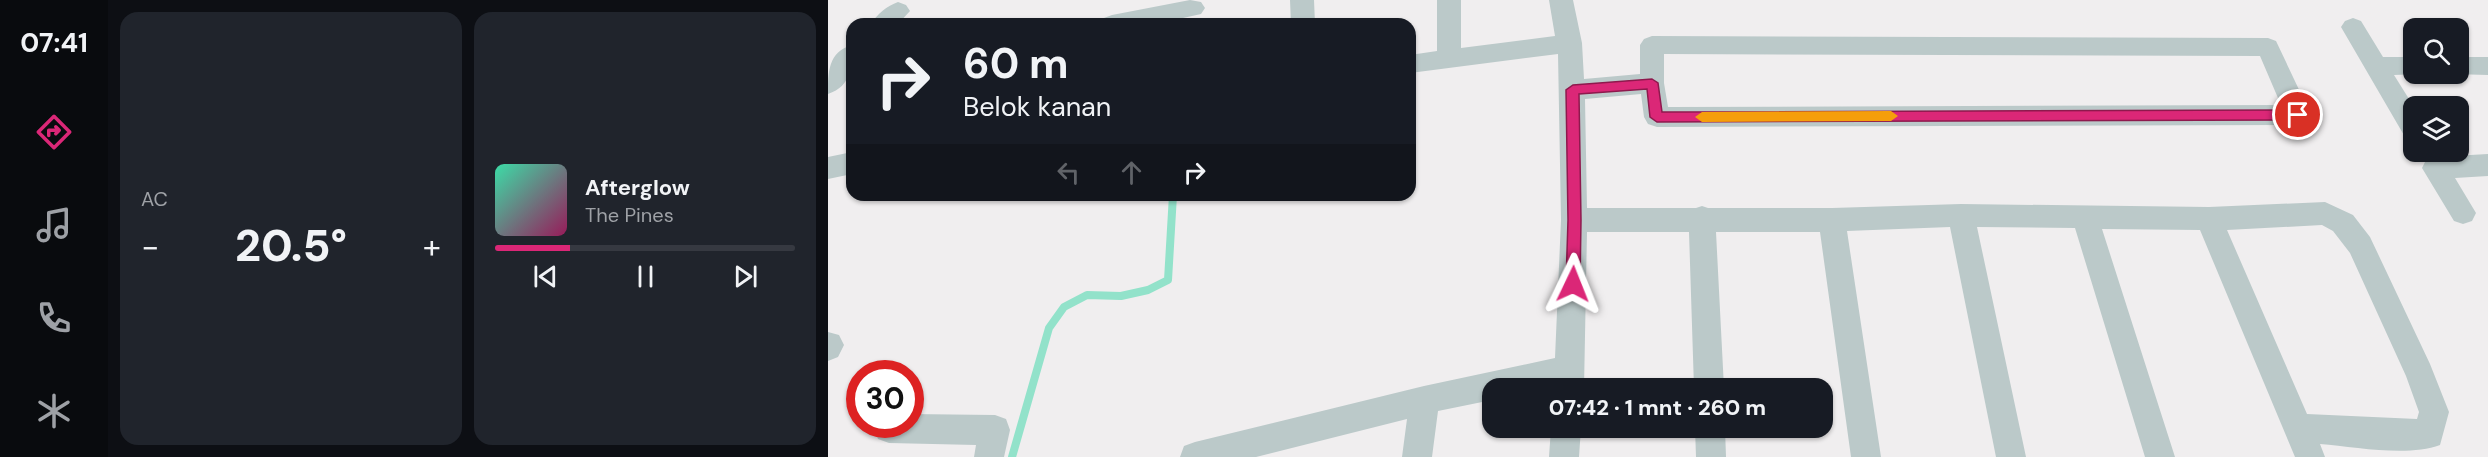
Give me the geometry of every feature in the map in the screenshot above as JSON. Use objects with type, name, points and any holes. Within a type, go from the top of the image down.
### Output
[{"type":"street","points":[[1302,0],[1303,18]]},
{"type":"street","points":[[1449,0],[1449,57]]},
{"type":"street","points":[[1562,0],[1570,43],[1573,90],[1575,220],[1570,378]]},
{"type":"street","points":[[1147,18],[1193,10]]},
{"type":"street","points":[[2353,27],[2403,111]]},
{"type":"street","points":[[1416,63],[1570,43]]},
{"type":"street","points":[[1652,45],[2268,47],[2298,115],[1657,117],[1652,83],[1652,45]]},
{"type":"street","points":[[828,84],[846,62]]},
{"type":"street","points":[[2376,66],[2403,66]]},
{"type":"street","points":[[2469,66],[2488,66]]},
{"type":"street","points":[[1573,90],[1652,83]]},
{"type":"street","points":[[2432,162],[2463,213]]},
{"type":"street","points":[[2454,162],[2488,165]]},
{"type":"street","points":[[828,168],[846,164]]},
{"type":"street","points":[[1575,220],[1702,218],[1832,220],[1961,215],[2209,219],[2325,213],[2343,223],[2360,244],[2420,374],[2434,412],[2429,434],[2402,435],[2298,428]]},
{"type":"street","points":[[1961,215],[2011,457]]},
{"type":"street","points":[[1702,218],[1709,378]]},
{"type":"street","points":[[2085,218],[2160,457]]},
{"type":"street","points":[[2209,219],[2310,457]]},
{"type":"street","points":[[1832,220],[1866,457]]},
{"type":"street","points":[[1195,457],[1284,446],[1424,400],[1482,392]]},
{"type":"street","points":[[1417,457],[1424,400]]},
{"type":"street","points":[[924,429],[995,430],[989,457]]},
{"type":"street","points":[[1564,457],[1565,438]]},
{"type":"street","points":[[1711,438],[1712,457]]},
{"type":"waterway","points":[[1012,457],[1049,328],[1064,307],[1087,295],[1121,296],[1148,290],[1168,280],[1173,201]]},
{"type":"slow traffic","points":[[1702,117],[1891,116]]},
{"type":"route","points":[[1573,284],[1575,220],[1573,90],[1652,83],[1657,117],[2298,115]]}]
